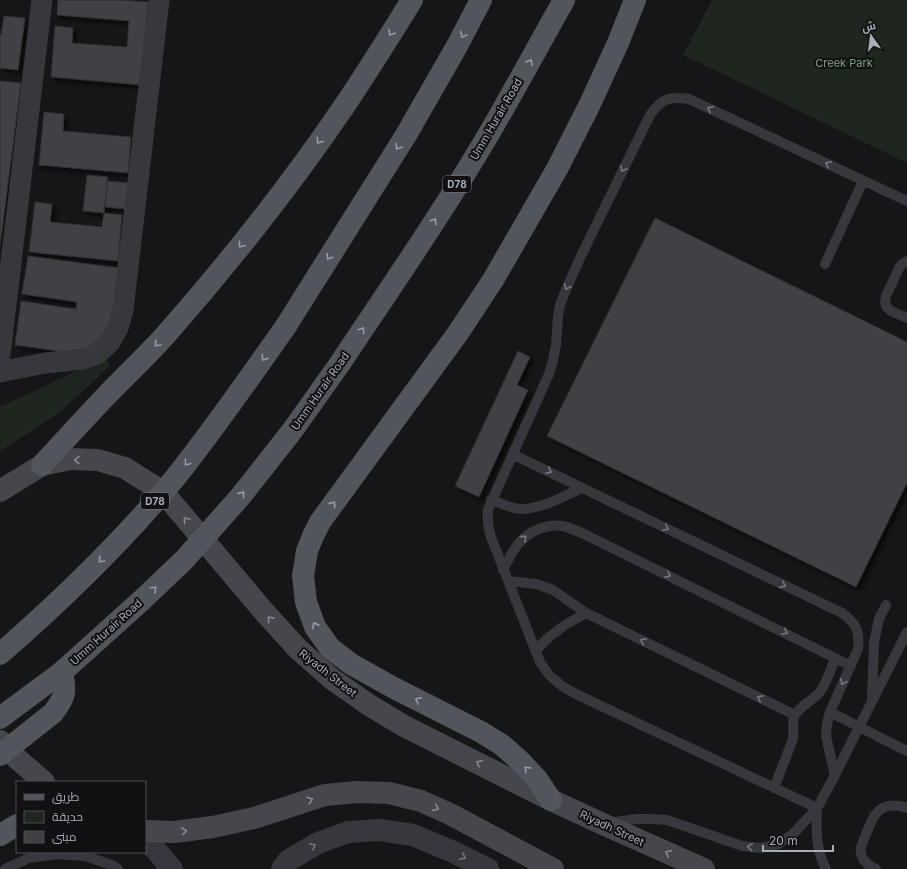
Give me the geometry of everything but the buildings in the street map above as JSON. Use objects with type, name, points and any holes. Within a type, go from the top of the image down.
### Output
[{"type":"main road","points":[[42,465],[104,398],[168,333],[218,274],[308,157],[384,46],[412,0]]},
{"type":"main road","name":"D78","points":[[0,654],[85,577],[141,518],[215,426],[286,326],[406,135],[457,46],[481,0]]},
{"type":"main road","name":"Umm Hurair Road","points":[[0,718],[62,672],[184,560],[240,497],[292,431],[341,362],[458,184],[494,125],[564,0]]},
{"type":"main road","points":[[551,800],[533,775],[502,745],[481,732],[394,688],[351,664],[330,648],[315,627],[306,602],[303,576],[307,551],[320,522],[458,333],[493,280],[523,230],[557,169],[589,106],[618,43],[635,0]]},
{"type":"main road","name":"Riyadh Street","points":[[0,491],[42,465],[70,459],[98,460],[126,468],[163,492],[298,650],[332,679],[404,726],[551,800],[704,869]]},
{"type":"main road","points":[[0,755],[53,713],[59,705],[66,687],[62,672]]},
{"type":"main road","points":[[0,741],[14,756],[43,781]]},
{"type":"main road","points":[[146,831],[174,832],[214,827],[254,818],[325,795],[357,792],[389,793],[421,801],[450,814],[553,869]]},
{"type":"main road","points":[[0,835],[16,826]]},
{"type":"street","points":[[0,355],[42,0]]},
{"type":"street","points":[[0,372],[45,364],[82,360],[97,354],[110,342],[118,328],[123,310],[159,0]]},
{"type":"street","points":[[282,869],[289,860],[318,843],[348,832],[380,830],[413,835],[488,869]]},
{"type":"street","points":[[146,842],[155,849],[172,869]]},
{"type":"lane","points":[[817,808],[576,694],[562,686],[549,675],[540,662],[535,651],[488,528],[488,509],[549,374],[556,345],[560,304],[565,292],[612,192],[650,115],[656,106],[666,99],[678,97],[689,99],[907,201]]},
{"type":"lane","points":[[825,264],[863,181]]},
{"type":"lane","points":[[907,261],[899,268],[885,299],[888,309],[907,318]]},
{"type":"lane","points":[[514,454],[842,614],[851,620],[857,628],[860,638],[858,649],[830,712],[827,724],[826,736],[835,776]]},
{"type":"lane","points":[[492,500],[520,509],[530,508],[540,506],[582,488]]},
{"type":"lane","points":[[504,570],[511,554],[519,543],[529,534],[541,528],[554,526],[566,527],[582,533],[851,666]]},
{"type":"lane","points":[[508,581],[545,586],[561,595],[586,613],[795,714]]},
{"type":"lane","points":[[872,701],[874,643],[879,619],[886,605]]},
{"type":"lane","points":[[535,651],[549,637],[565,625],[586,613]]},
{"type":"lane","points":[[605,825],[636,819],[668,820],[742,846],[760,848],[778,844],[793,834],[817,808],[835,776],[907,632]]},
{"type":"lane","points":[[774,788],[793,739],[793,720],[795,714],[821,690],[835,658]]},
{"type":"lane","points":[[830,712],[907,751]]},
{"type":"lane","points":[[876,869],[867,864],[861,854],[862,843],[875,814],[886,807],[899,806],[907,808]]},
{"type":"lane","points":[[817,808],[816,824],[818,846],[826,869]]},
{"type":"lane","points":[[5,869],[29,858],[57,854],[85,856],[112,865],[118,869]]},
{"type":"green space","name":"Creek Park","points":[[712,0],[907,0],[907,163],[683,55]]},
{"type":"green space","points":[[106,357],[110,366],[59,413],[0,451],[0,407]]}]
